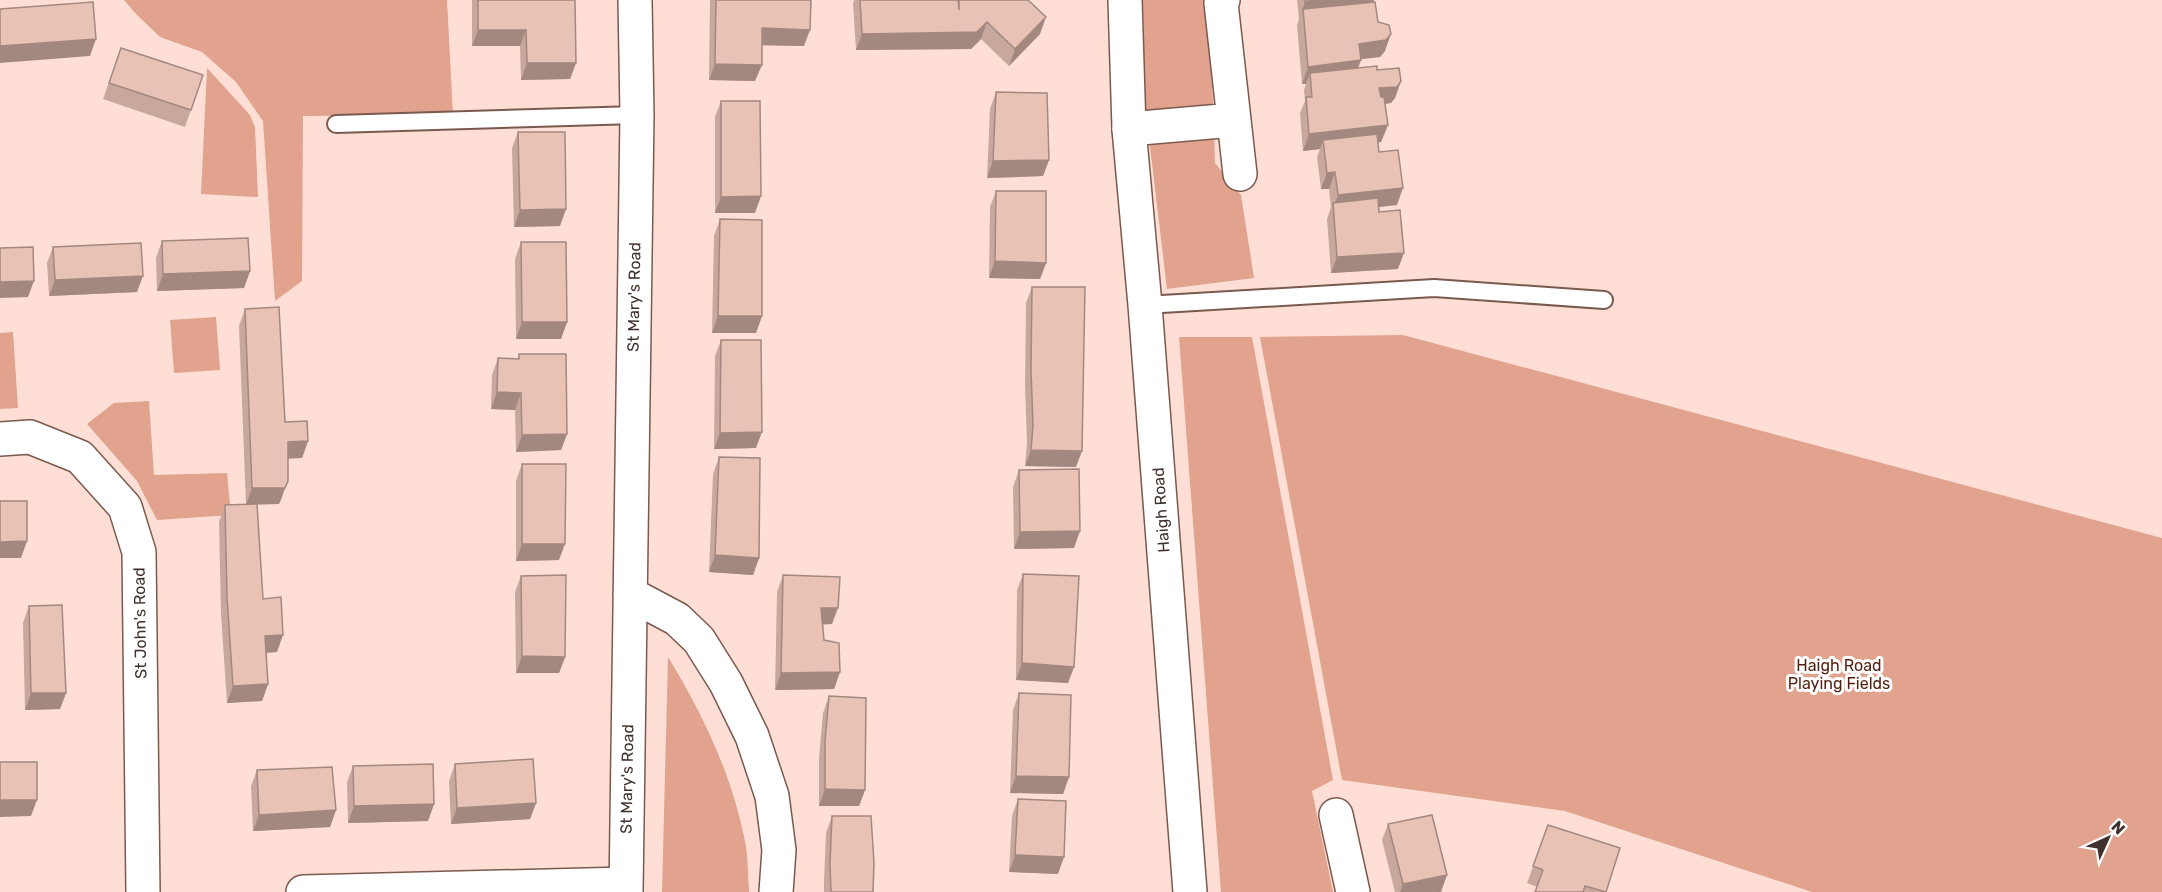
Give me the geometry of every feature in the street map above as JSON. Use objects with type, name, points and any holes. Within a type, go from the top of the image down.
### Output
[{"type":"street","name":"St Mary's Road","points":[[626,888],[637,116],[636,0]]},
{"type":"street","name":"Haigh Road","points":[[1125,0],[1130,129],[1190,892]]},
{"type":"street","points":[[1223,0],[1221,3],[1240,174]]},
{"type":"street","points":[[1130,129],[1233,120]]},
{"type":"street","name":"St John's Road","points":[[0,439],[30,437],[80,457],[125,507],[139,552],[143,892]]},
{"type":"street","points":[[630,594],[677,619],[699,640],[726,683],[752,736],[772,796],[779,850],[776,892]]},
{"type":"street","points":[[1335,815],[1353,892]]},
{"type":"street","points":[[303,892],[626,888]]},
{"type":"lane","points":[[336,124],[637,116]]},
{"type":"lane","points":[[1145,305],[1434,288],[1604,300]]},
{"type":"green space","points":[[124,0],[447,0],[453,115],[303,116],[302,281],[275,301],[263,121],[236,82],[202,52],[160,37]]},
{"type":"green space","points":[[1143,0],[1206,0],[1215,163],[1241,195],[1254,278],[1167,289],[1145,105]]},
{"type":"green space","points":[[207,68],[250,115],[255,127],[258,197],[201,194]]},
{"type":"green space","points":[[216,317],[220,370],[174,373],[170,320]]},
{"type":"green space","points":[[13,332],[18,408],[0,409],[0,333]]},
{"type":"green space","name":"Haigh Road Playing Fields","points":[[1403,335],[2162,538],[2162,892],[1812,892],[1565,811],[1342,780],[1260,337]]},
{"type":"green space","points":[[1179,337],[1252,337],[1333,780],[1312,791],[1333,892],[1221,892]]},
{"type":"green space","points":[[149,401],[154,475],[227,473],[231,515],[157,520],[137,481],[87,424],[114,403]]},
{"type":"green space","points":[[668,657],[694,702],[725,771],[746,846],[749,892],[662,892]]},
{"type":"building","points":[[478,0],[575,0],[576,63],[527,63],[526,30],[478,30]]},
{"type":"building","points":[[716,0],[811,0],[810,30],[762,28],[762,65],[715,64]]},
{"type":"building","points":[[860,0],[958,0],[959,10],[959,0],[1028,0],[1046,17],[1015,49],[987,22],[977,32],[862,34]]},
{"type":"building","points":[[1305,0],[1331,0],[1305,2]]},
{"type":"building","points":[[93,2],[96,39],[0,46],[0,9]]},
{"type":"building","points":[[1375,2],[1378,22],[1389,25],[1391,34],[1386,40],[1359,44],[1361,60],[1308,67],[1303,9]]},
{"type":"building","points":[[121,48],[203,75],[191,110],[109,83]]},
{"type":"building","points":[[1377,66],[1377,70],[1399,68],[1401,81],[1397,87],[1379,88],[1381,97],[1384,97],[1388,125],[1309,134],[1306,97],[1312,97],[1310,73]]},
{"type":"building","points":[[996,92],[1047,93],[1049,160],[993,161]]},
{"type":"building","points":[[721,101],[760,101],[761,196],[721,197]]},
{"type":"building","points":[[518,132],[565,132],[566,209],[520,210]]},
{"type":"building","points":[[1377,134],[1379,152],[1398,150],[1403,188],[1338,195],[1335,172],[1327,173],[1323,140]]},
{"type":"building","points":[[996,191],[1046,191],[1046,263],[995,261]]},
{"type":"building","points":[[1378,198],[1379,212],[1400,210],[1404,253],[1337,257],[1333,203]]},
{"type":"building","points":[[720,219],[762,220],[762,316],[718,316]]},
{"type":"building","points":[[248,238],[250,271],[163,274],[162,241]]},
{"type":"building","points":[[521,242],[566,242],[567,322],[522,322]]},
{"type":"building","points":[[141,243],[143,276],[55,280],[53,247]]},
{"type":"building","points":[[33,247],[34,281],[0,282],[0,248]]},
{"type":"building","points":[[1032,287],[1085,287],[1082,451],[1031,450],[1033,426]]},
{"type":"building","points":[[279,307],[285,422],[307,421],[308,441],[288,442],[288,481],[285,488],[252,488],[245,309]]},
{"type":"building","points":[[721,340],[761,340],[762,432],[720,433]]},
{"type":"building","points":[[519,354],[566,354],[567,434],[522,435],[521,393],[497,392],[498,358],[519,359]]},
{"type":"building","points":[[719,457],[760,458],[759,558],[715,555]]},
{"type":"building","points":[[522,464],[566,464],[565,544],[522,544]]},
{"type":"building","points":[[1079,469],[1080,531],[1020,532],[1019,470]]},
{"type":"building","points":[[0,501],[27,501],[27,541],[0,542]]},
{"type":"building","points":[[257,504],[263,599],[281,597],[283,635],[265,636],[268,684],[233,686],[227,597],[225,505]]},
{"type":"building","points":[[1023,574],[1079,576],[1074,667],[1022,663]]},
{"type":"building","points":[[566,575],[565,657],[522,656],[521,576]]},
{"type":"building","points":[[783,575],[840,577],[838,608],[821,608],[824,640],[839,643],[840,672],[781,673]]},
{"type":"building","points":[[62,605],[66,693],[31,693],[29,606]]},
{"type":"building","points":[[1019,693],[1071,695],[1069,777],[1016,776]]},
{"type":"building","points":[[829,696],[866,698],[865,790],[825,789],[825,741]]},
{"type":"building","points":[[533,759],[536,803],[457,808],[455,764]]},
{"type":"building","points":[[0,762],[37,762],[37,800],[0,800]]},
{"type":"building","points":[[433,764],[434,804],[354,806],[353,766]]},
{"type":"building","points":[[332,767],[336,810],[259,815],[257,770]]},
{"type":"building","points":[[1018,799],[1066,801],[1064,857],[1015,855]]},
{"type":"building","points":[[1432,815],[1447,875],[1403,884],[1388,824]]},
{"type":"building","points":[[832,816],[871,816],[873,892],[831,892]]},
{"type":"building","points":[[1548,825],[1620,848],[1606,892],[1585,886],[1583,892],[1535,892],[1543,870],[1533,866]]}]
